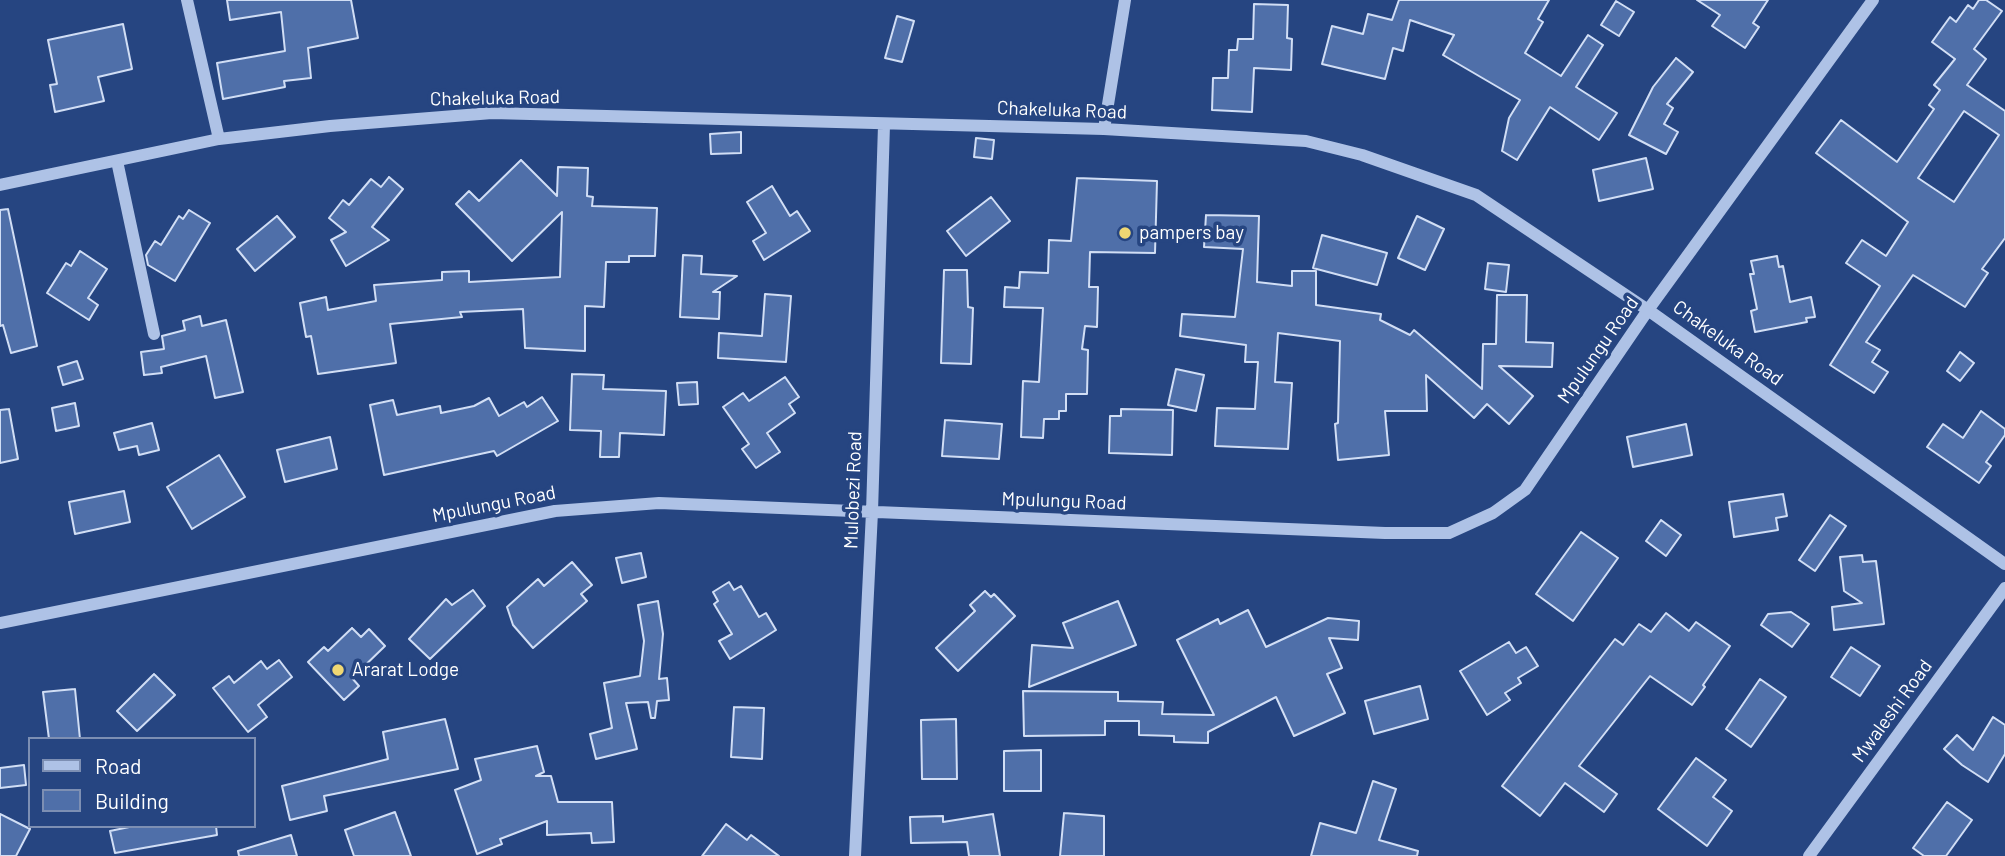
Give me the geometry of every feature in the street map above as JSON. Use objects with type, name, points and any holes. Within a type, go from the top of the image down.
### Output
[{"type":"street","points":[[187,0],[219,139]]},
{"type":"street","points":[[1104,130],[1125,0]]},
{"type":"street","name":"Mpulungu Road","points":[[0,623],[555,511],[659,503],[1385,533],[1449,533],[1493,513],[1525,490],[1648,310],[1873,0]]},
{"type":"street","name":"Chakeluka Road","points":[[0,185],[219,139],[330,126],[492,113],[1104,130],[1306,141],[1362,155],[1476,195],[1648,310],[2005,564]]},
{"type":"street","name":"Mulobezi Road","points":[[855,856],[872,512],[884,125]]},
{"type":"street","points":[[117,161],[154,334]]},
{"type":"street","name":"Mwaleshi Road","points":[[1809,856],[2005,588]]},
{"type":"building","points":[[227,0],[351,0],[358,38],[308,48],[311,78],[284,81],[285,87],[223,99],[217,63],[285,51],[281,12],[230,20]]},
{"type":"building","points":[[1399,0],[1549,0],[1538,19],[1543,22],[1525,53],[1561,76],[1588,35],[1603,45],[1576,87],[1617,113],[1599,140],[1550,107],[1517,160],[1502,151],[1509,118],[1520,100],[1443,55],[1454,35],[1410,20],[1403,51],[1393,48],[1385,79],[1322,64],[1332,26],[1363,34],[1368,14],[1392,20]]},
{"type":"building","points":[[1697,0],[1768,0],[1753,23],[1759,27],[1745,48],[1712,26],[1720,15]]},
{"type":"building","points":[[1979,0],[1986,0],[2002,11],[1974,49],[1986,59],[1967,85],[2005,111],[2005,238],[1982,269],[1988,273],[1965,307],[1913,275],[1866,342],[1880,350],[1872,362],[1888,372],[1874,393],[1830,365],[1880,286],[1846,263],[1862,240],[1886,256],[1908,222],[1816,153],[1841,120],[1897,162],[1934,109],[1929,105],[1940,90],[1934,85],[1955,59],[1932,42],[1950,17],[1956,22],[1968,5],[1973,9]],"holes":[[[1964,111],[1999,135],[1954,202],[1918,178]]]},
{"type":"building","points":[[1616,1],[1634,12],[1619,36],[1601,25]]},
{"type":"building","points":[[1254,4],[1288,5],[1287,38],[1292,39],[1291,70],[1254,68],[1252,112],[1212,110],[1213,78],[1228,78],[1229,50],[1237,50],[1238,39],[1253,39]]},
{"type":"building","points":[[897,16],[914,21],[902,62],[885,58]]},
{"type":"building","points":[[123,24],[132,69],[98,77],[104,101],[55,112],[50,85],[57,84],[48,40]]},
{"type":"building","points":[[1676,58],[1693,72],[1667,104],[1673,108],[1664,124],[1678,132],[1666,154],[1629,135],[1653,87]]},
{"type":"building","points":[[741,132],[741,153],[711,154],[710,134]]},
{"type":"building","points":[[976,138],[994,140],[992,159],[974,157]]},
{"type":"building","points":[[1646,158],[1653,189],[1599,201],[1593,170]]},
{"type":"building","points":[[521,160],[557,196],[558,167],[588,168],[587,196],[593,197],[592,206],[657,208],[655,256],[629,256],[629,262],[606,262],[604,307],[585,306],[585,351],[525,348],[523,309],[460,312],[462,317],[390,324],[396,363],[318,374],[311,336],[306,337],[300,303],[326,297],[328,310],[376,301],[374,285],[442,280],[442,272],[469,271],[469,282],[560,277],[562,212],[512,261],[456,204],[469,191],[479,201]]},
{"type":"building","points":[[389,177],[403,189],[372,227],[389,240],[346,266],[331,240],[346,232],[329,218],[343,200],[349,205],[371,179],[381,187]]},
{"type":"building","points":[[1077,178],[1157,181],[1155,253],[1090,252],[1089,287],[1098,287],[1097,327],[1085,326],[1082,349],[1088,350],[1087,394],[1066,394],[1066,411],[1059,411],[1059,419],[1044,419],[1043,438],[1021,437],[1023,381],[1039,382],[1043,308],[1004,307],[1005,287],[1019,288],[1020,272],[1048,273],[1049,240],[1071,241]]},
{"type":"building","points":[[772,186],[790,216],[797,211],[810,231],[764,260],[753,241],[766,233],[747,202]]},
{"type":"building","points":[[991,197],[1010,221],[966,256],[947,231]]},
{"type":"building","points":[[8,209],[37,346],[11,353],[3,325],[0,326],[0,210]]},
{"type":"building","points":[[189,210],[210,223],[175,281],[148,265],[146,255],[155,241],[161,245],[179,216],[183,219]]},
{"type":"building","points":[[1206,215],[1259,216],[1257,282],[1292,286],[1292,271],[1316,271],[1316,305],[1381,314],[1380,320],[1410,335],[1414,330],[1482,389],[1483,344],[1496,344],[1497,295],[1527,295],[1526,342],[1553,343],[1552,367],[1499,366],[1533,396],[1509,424],[1487,404],[1474,418],[1426,375],[1427,411],[1385,411],[1389,455],[1338,460],[1335,424],[1338,423],[1340,341],[1278,333],[1275,382],[1292,383],[1288,449],[1215,446],[1217,408],[1255,409],[1258,362],[1245,362],[1246,345],[1180,336],[1182,314],[1235,317],[1243,249],[1204,247]]},
{"type":"building","points":[[277,216],[295,237],[255,271],[237,249]]},
{"type":"building","points":[[1417,216],[1444,229],[1425,270],[1398,258]]},
{"type":"building","points":[[1322,235],[1387,253],[1377,285],[1313,268]]},
{"type":"building","points":[[80,251],[107,269],[88,298],[98,305],[89,320],[47,293],[66,263],[71,266]]},
{"type":"building","points":[[683,255],[702,256],[701,274],[737,276],[713,292],[720,292],[719,319],[680,317]]},
{"type":"building","points":[[1777,256],[1779,267],[1783,266],[1790,302],[1811,297],[1815,317],[1806,318],[1807,322],[1755,332],[1751,311],[1757,309],[1750,274],[1754,274],[1751,261]]},
{"type":"building","points":[[1488,263],[1509,265],[1506,292],[1485,289]]},
{"type":"building","points":[[944,270],[967,270],[968,307],[973,308],[971,364],[941,363]]},
{"type":"building","points":[[765,294],[791,296],[786,362],[718,358],[719,333],[762,336]]},
{"type":"building","points":[[200,316],[202,326],[226,320],[243,392],[215,398],[206,356],[161,367],[162,373],[144,375],[141,352],[164,349],[162,336],[185,330],[183,321]]},
{"type":"building","points":[[1960,352],[1974,363],[1960,381],[1947,371]]},
{"type":"building","points":[[77,361],[83,379],[63,385],[58,367]]},
{"type":"building","points":[[1176,369],[1204,375],[1196,411],[1168,405]]},
{"type":"building","points":[[572,374],[604,375],[603,389],[666,391],[664,435],[620,433],[619,457],[600,457],[601,431],[570,430]]},
{"type":"building","points":[[785,377],[799,397],[789,404],[795,413],[767,433],[780,452],[756,468],[742,449],[749,444],[723,407],[743,393],[749,401]]},
{"type":"building","points":[[697,382],[698,404],[679,405],[677,383]]},
{"type":"building","points":[[542,397],[558,421],[497,456],[494,451],[384,475],[370,405],[393,400],[397,415],[440,406],[441,413],[474,406],[489,398],[499,416],[524,402],[527,407]]},
{"type":"building","points":[[75,403],[79,426],[56,431],[52,408]]},
{"type":"building","points":[[9,409],[18,459],[0,463],[0,410]]},
{"type":"building","points":[[1121,409],[1173,410],[1172,455],[1109,453],[1110,416],[1121,416]]},
{"type":"building","points":[[1981,411],[2005,429],[2005,435],[1986,462],[1991,466],[1979,483],[1927,447],[1943,424],[1963,438]]},
{"type":"building","points":[[945,420],[1002,424],[999,459],[942,456]]},
{"type":"building","points":[[152,423],[159,450],[139,455],[137,446],[119,450],[114,433]]},
{"type":"building","points":[[1686,424],[1692,455],[1633,467],[1627,437]]},
{"type":"building","points":[[330,437],[337,469],[285,482],[277,450]]},
{"type":"building","points":[[219,455],[245,497],[192,529],[167,487]]},
{"type":"building","points":[[124,491],[130,522],[75,534],[69,502]]},
{"type":"building","points":[[1783,494],[1787,516],[1776,518],[1778,530],[1734,537],[1729,502]]},
{"type":"building","points":[[1830,515],[1846,526],[1815,571],[1799,560]]},
{"type":"building","points":[[1661,520],[1681,535],[1666,556],[1646,541]]},
{"type":"building","points":[[1581,532],[1618,558],[1573,621],[1536,594]]},
{"type":"building","points":[[641,553],[646,577],[622,583],[616,558]]},
{"type":"building","points":[[1862,555],[1863,562],[1876,561],[1884,624],[1834,630],[1832,607],[1862,603],[1844,591],[1840,557]]},
{"type":"building","points":[[572,562],[592,585],[581,594],[587,601],[533,648],[513,625],[507,607],[538,579],[544,586]]},
{"type":"building","points":[[729,582],[734,590],[741,586],[759,617],[766,613],[776,630],[730,659],[719,641],[732,634],[714,604],[718,601],[713,592]]},
{"type":"building","points":[[473,590],[485,606],[430,659],[409,639],[446,599],[452,605]]},
{"type":"building","points":[[985,591],[991,597],[994,594],[1015,616],[958,671],[936,648],[975,611],[970,605]]},
{"type":"building","points":[[658,601],[663,634],[659,679],[667,678],[669,700],[657,701],[655,718],[651,718],[648,702],[626,703],[637,749],[596,759],[590,734],[612,728],[604,683],[640,676],[644,641],[638,605]]},
{"type":"building","points":[[1118,601],[1136,645],[1029,687],[1032,645],[1073,648],[1063,623]]},
{"type":"building","points":[[1248,610],[1266,647],[1328,618],[1359,621],[1358,640],[1329,638],[1342,668],[1327,674],[1345,713],[1294,736],[1276,697],[1208,732],[1208,743],[1174,742],[1174,736],[1139,735],[1139,721],[1105,721],[1105,735],[1024,736],[1023,691],[1118,692],[1118,701],[1163,702],[1162,714],[1214,715],[1177,640],[1218,619],[1220,624]]},
{"type":"building","points":[[1791,612],[1809,624],[1792,647],[1761,625],[1768,614]]},
{"type":"building","points":[[1666,613],[1689,631],[1696,622],[1730,646],[1703,685],[1705,687],[1692,705],[1650,676],[1579,766],[1617,794],[1604,812],[1565,783],[1540,816],[1502,786],[1615,639],[1623,645],[1639,624],[1651,632]]},
{"type":"building","name":"Ararat Lodge","points":[[352,628],[361,637],[369,629],[385,646],[352,678],[359,686],[344,700],[308,662],[324,647],[328,651]]},
{"type":"building","points":[[1509,642],[1516,653],[1526,647],[1538,666],[1518,678],[1521,683],[1505,693],[1510,700],[1487,715],[1460,671]]},
{"type":"building","points":[[1851,647],[1880,666],[1860,696],[1831,677]]},
{"type":"building","points":[[279,660],[292,677],[258,705],[267,717],[248,732],[213,688],[229,676],[234,683],[261,661],[267,669]]},
{"type":"building","points":[[154,674],[175,695],[137,731],[117,711]]},
{"type":"building","points":[[1760,679],[1786,697],[1751,747],[1726,729]]},
{"type":"building","points":[[1420,686],[1428,719],[1374,734],[1365,701]]},
{"type":"building","points":[[75,689],[80,737],[49,737],[43,692]]},
{"type":"building","points":[[734,707],[764,708],[762,759],[731,757]]},
{"type":"building","points":[[1993,717],[2005,725],[2005,754],[1988,782],[1944,749],[1957,735],[1973,750]]},
{"type":"building","points":[[445,719],[458,769],[324,796],[327,811],[290,820],[282,786],[388,759],[383,732]]},
{"type":"building","points":[[956,719],[957,779],[922,779],[921,720]]},
{"type":"building","points":[[537,746],[544,772],[536,776],[551,776],[558,802],[612,802],[614,842],[592,843],[591,833],[547,835],[547,821],[500,839],[502,844],[477,854],[455,790],[481,780],[475,759]]},
{"type":"building","points":[[1041,750],[1041,791],[1004,791],[1004,751]]},
{"type":"building","points":[[1696,758],[1726,780],[1713,797],[1732,811],[1707,846],[1658,809]]},
{"type":"building","points":[[24,765],[26,785],[0,788],[0,768]]},
{"type":"building","points":[[1373,781],[1396,789],[1379,840],[1418,851],[1417,856],[1311,856],[1320,823],[1356,833]]},
{"type":"building","points":[[1947,802],[1972,820],[1946,856],[1924,856],[1913,848]]},
{"type":"building","points":[[395,812],[411,856],[354,856],[345,830]]},
{"type":"building","points":[[1064,813],[1104,816],[1104,856],[1060,856]]},
{"type":"building","points":[[0,814],[30,829],[16,856],[0,856]]},
{"type":"building","points":[[993,814],[1000,856],[969,856],[967,842],[911,843],[910,817],[943,816],[943,822]]},
{"type":"building","points":[[726,824],[747,840],[751,835],[779,856],[702,856]]},
{"type":"building","points":[[124,828],[216,828],[217,835],[115,853],[110,831]]},
{"type":"building","points":[[291,835],[297,856],[239,856],[238,851]]},
{"type":"place","name":"pampers bay","points":[[1125,233]]},
{"type":"place","name":"Ararat Lodge","points":[[338,670]]}]
